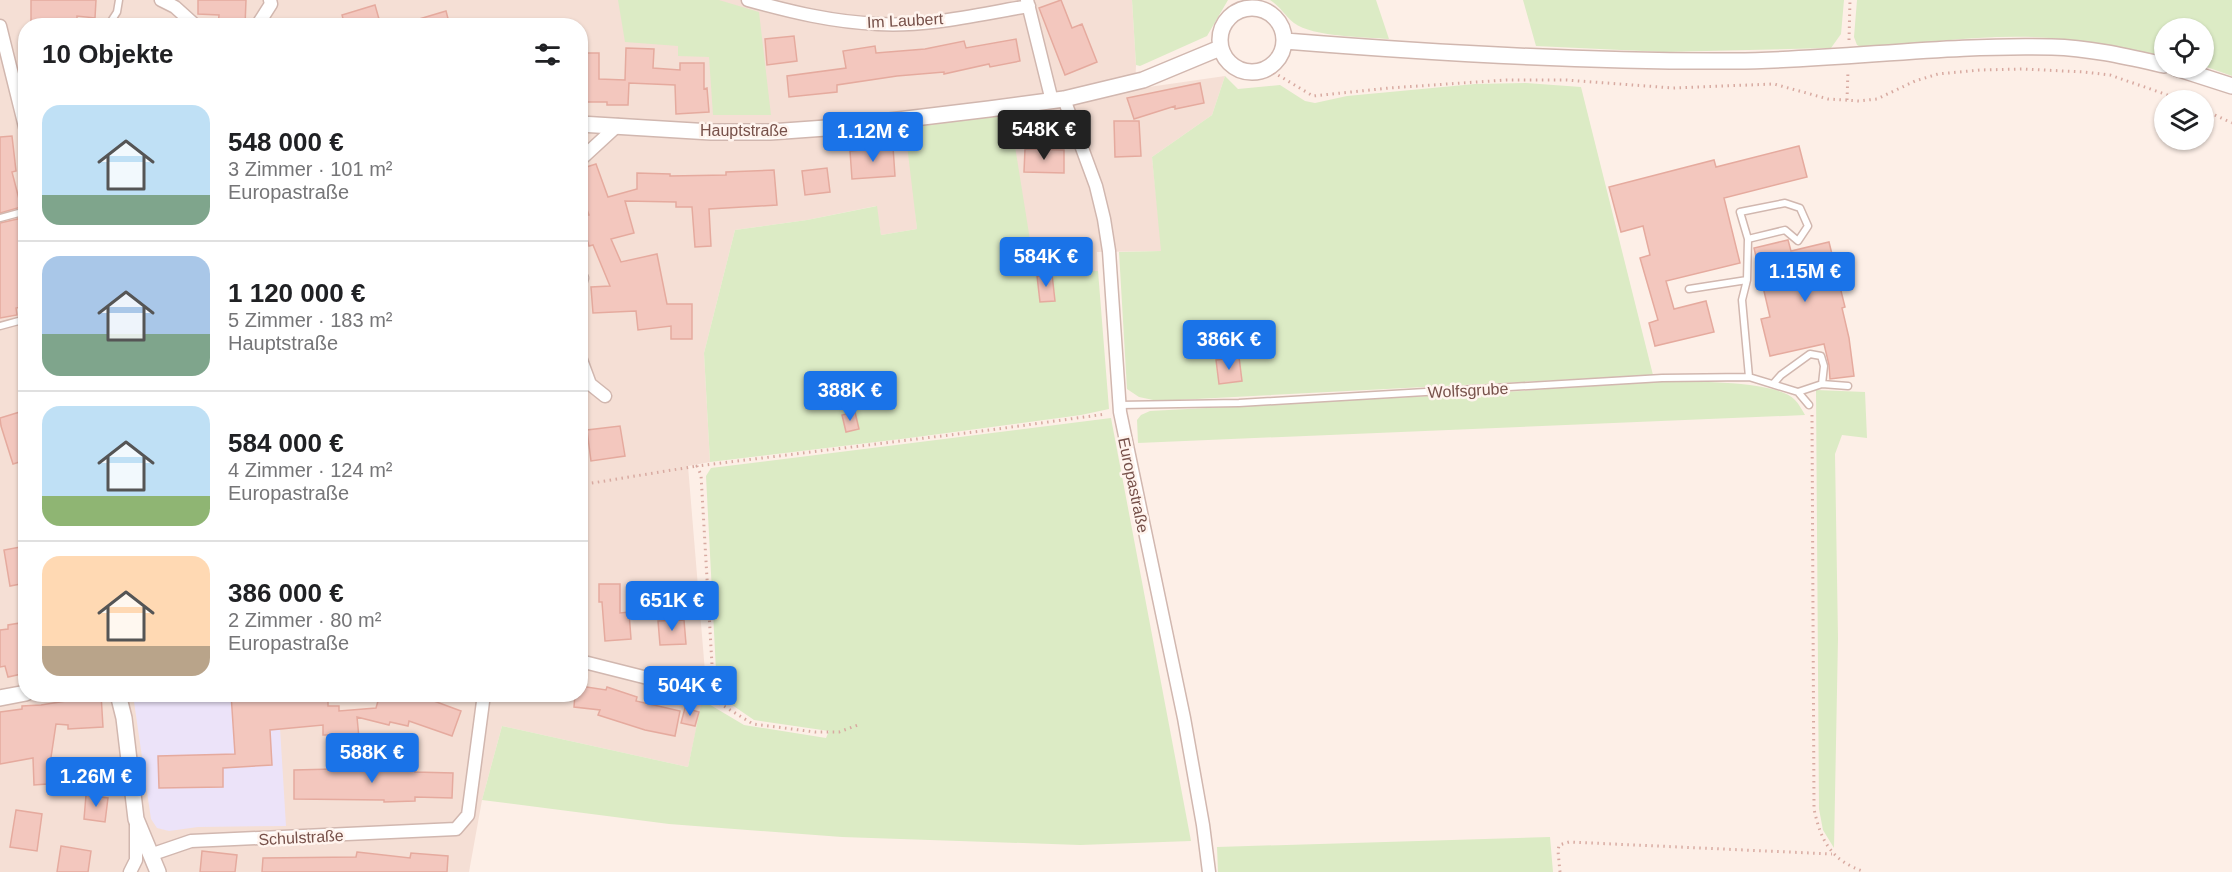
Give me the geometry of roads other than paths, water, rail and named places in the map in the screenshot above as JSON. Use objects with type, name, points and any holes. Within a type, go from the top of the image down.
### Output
[{"type":"street","points":[[161,0],[177,3],[189,18]]},
{"type":"street","points":[[262,18],[271,4],[270,0]]},
{"type":"street","name":"Im Laubert","points":[[748,0],[815,18],[880,24],[928,21],[1028,3]]},
{"type":"street","name":"Europastraße","points":[[1028,3],[1058,100],[1092,176],[1104,219],[1109,251],[1119,408],[1184,718],[1209,872]]},
{"type":"street","points":[[1246,4],[1274,15],[1282,27],[1285,40],[1283,52],[1277,62],[1268,69],[1254,73],[1239,70],[1227,61],[1220,48],[1220,34],[1225,22],[1246,4]]},
{"type":"street","points":[[0,26],[18,99]]},
{"type":"street","points":[[1285,40],[1396,50],[1736,61],[1995,47],[2054,47],[2105,53],[2154,63]]},
{"type":"street","name":"Hauptstraße","points":[[588,124],[711,132],[770,132],[840,127],[1058,100],[1143,80],[1220,48]]},
{"type":"street","points":[[2207,78],[2232,86]]},
{"type":"street","points":[[588,153],[618,125]]},
{"type":"street","points":[[588,379],[590,384],[605,396]]},
{"type":"street","points":[[588,663],[703,692]]},
{"type":"street","points":[[0,698],[18,695]]},
{"type":"street","points":[[120,702],[136,819],[136,860],[130,872]]},
{"type":"street","name":"Schulstraße","points":[[150,855],[191,841],[456,829],[468,815],[483,702]]},
{"type":"street","points":[[136,819],[158,872]]},
{"type":"lane","points":[[113,18],[117,12],[119,0]]},
{"type":"lane","points":[[1748,239],[1785,230],[1798,241],[1808,226],[1800,208],[1785,203],[1740,212],[1748,239],[1747,280],[1742,300],[1749,377]]},
{"type":"lane","points":[[0,218],[18,213]]},
{"type":"lane","points":[[1689,289],[1747,280]]},
{"type":"lane","points":[[0,326],[18,321]]},
{"type":"lane","points":[[1773,384],[1781,375],[1810,354],[1821,356],[1824,366],[1822,384]]},
{"type":"lane","name":"Wolfsgrube","points":[[1119,408],[1662,378],[1749,377],[1798,392]]},
{"type":"lane","points":[[1809,405],[1798,392],[1822,384],[1848,386]]}]
